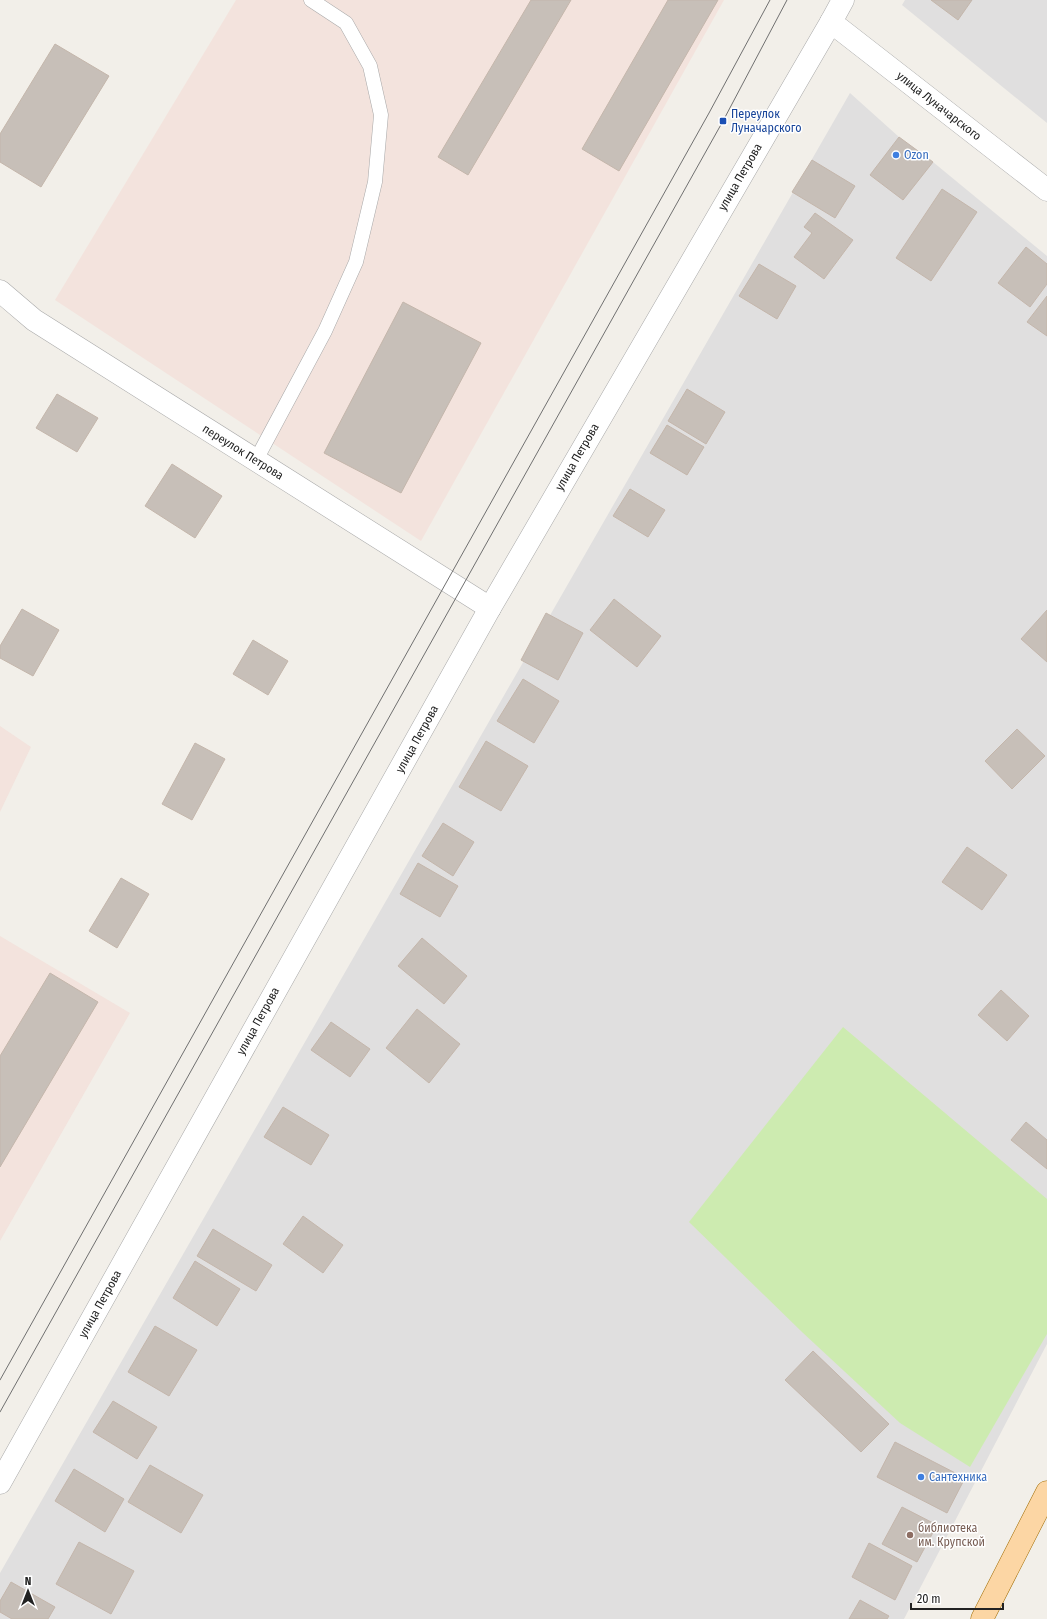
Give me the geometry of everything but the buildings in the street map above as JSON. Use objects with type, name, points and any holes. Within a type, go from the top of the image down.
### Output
[{"type":"main road","points":[[982,1619],[1047,1492]]},
{"type":"street","name":"улица Петрова","points":[[0,1483],[490,608],[843,0]]},
{"type":"street","name":"улица Луначарского","points":[[831,22],[1047,190]]},
{"type":"street","name":"переулок Петрова","points":[[0,291],[34,320],[490,608]]},
{"type":"lane","points":[[256,460],[325,331],[356,262],[375,182],[381,115],[370,66],[346,23],[310,0]]},
{"type":"shaded area","points":[[236,0],[724,0],[421,541],[55,300]]},
{"type":"shaded area","points":[[905,0],[1047,0],[1047,123],[902,5]]},
{"type":"shaded area","points":[[850,93],[899,137],[933,162],[1047,256],[1047,1344],[904,1619],[0,1619],[0,1573]]},
{"type":"shaded area","points":[[0,726],[31,747],[0,812]]},
{"type":"shaded area","points":[[0,936],[130,1013],[0,1241]]},
{"type":"green space","points":[[843,1027],[1047,1199],[1047,1334],[970,1467],[900,1423],[802,1332],[689,1222]]},
{"type":"tram line","points":[[0,1380],[709,113],[770,0]]},
{"type":"tram line","points":[[0,1412],[723,121],[787,0]]},
{"type":"place","name":"Переулок Луначарского","points":[[723,121]]},
{"type":"place","name":"Ozon","points":[[896,155]]},
{"type":"place","name":"Сантехника","points":[[921,1477]]},
{"type":"place","name":"библиотека им. Крупской","points":[[910,1535]]}]
